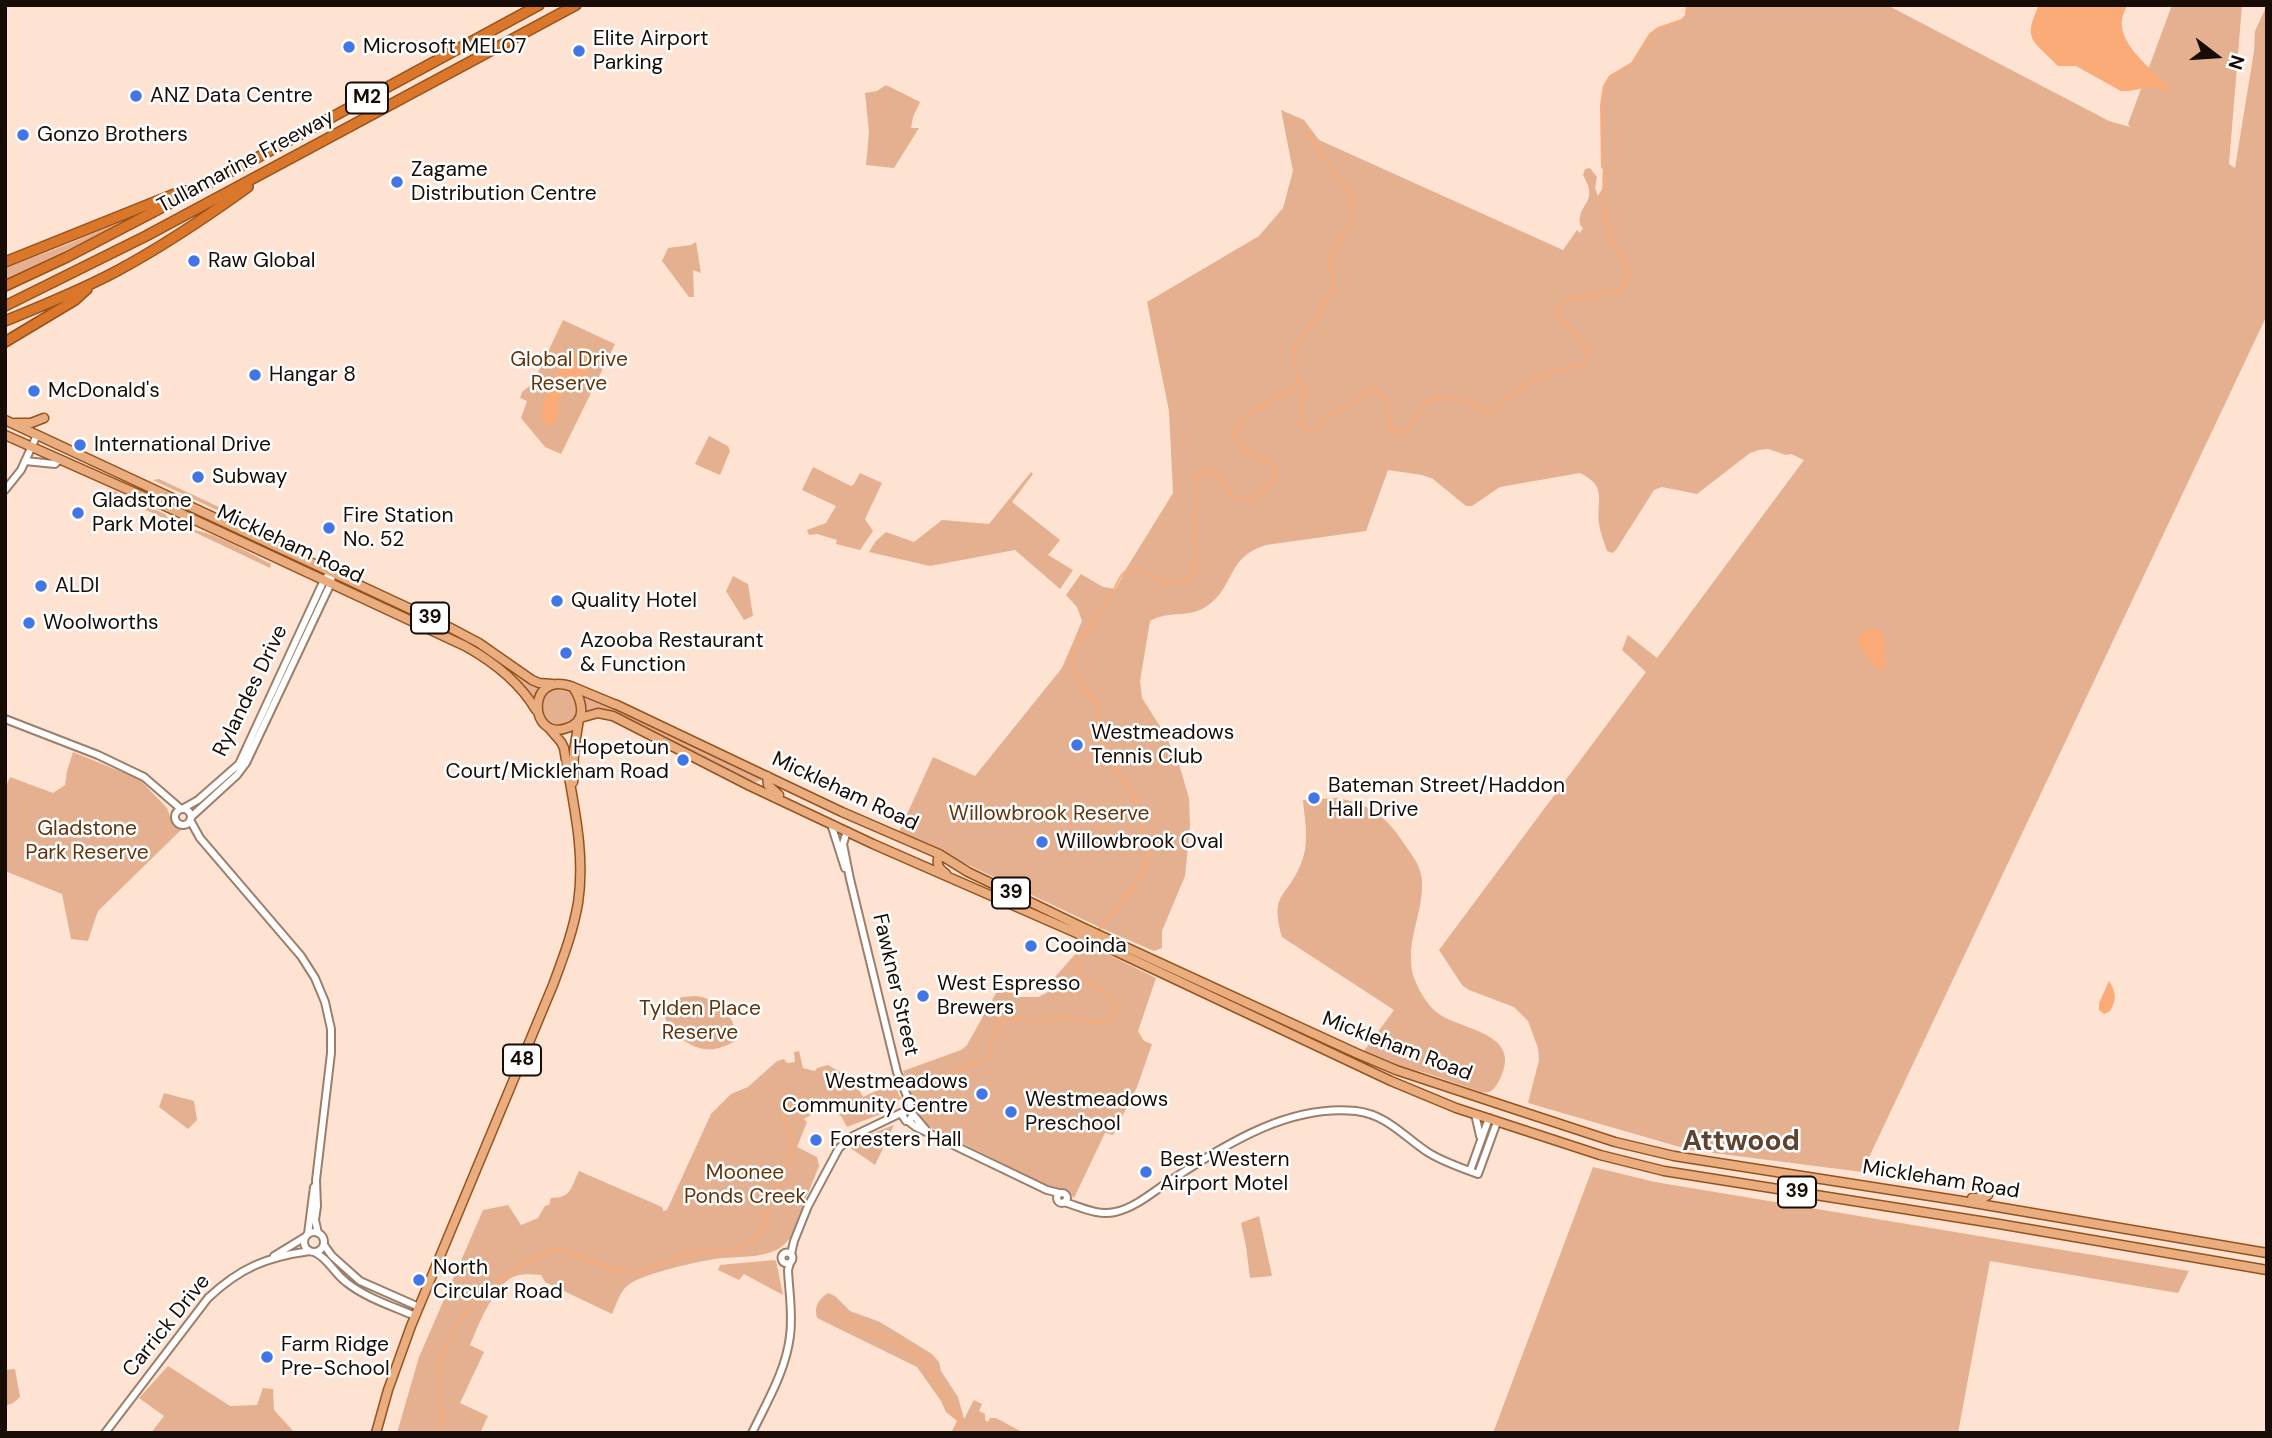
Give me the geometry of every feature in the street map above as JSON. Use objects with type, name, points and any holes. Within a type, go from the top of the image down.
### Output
[{"type":"highway","name":"Tullamarine Freeway","points":[[5,286],[196,190],[539,5]]},
{"type":"highway","name":"Tullamarine Freeway","points":[[5,306],[101,260],[576,5]]},
{"type":"highway","points":[[5,321],[94,283],[172,239],[248,187],[259,176]]},
{"type":"highway","points":[[5,262],[177,193],[196,190]]},
{"type":"highway","points":[[5,342],[75,300],[94,283]]},
{"type":"main road","points":[[9,421],[31,423],[44,418]]},
{"type":"main road","name":"Mickleham Road","points":[[9,421],[470,637],[532,680],[544,684],[558,684]]},
{"type":"main road","name":"Mickleham Road","points":[[5,435],[474,651],[505,674],[529,700],[538,716]]},
{"type":"main road","points":[[538,716],[537,701],[540,695],[551,685],[558,684]]},
{"type":"main road","name":"39","points":[[558,684],[573,687]]},
{"type":"main road","points":[[573,687],[582,705],[579,718]]},
{"type":"main road","name":"Mickleham Road","points":[[573,687],[939,854],[1083,932]]},
{"type":"main road","name":"Mickleham Road","points":[[579,718],[598,713],[613,716],[750,786],[873,844],[1022,909],[1083,932],[1396,1070],[1615,1142],[1674,1156],[1988,1205],[2267,1253]]},
{"type":"main road","name":"39","points":[[538,716],[546,725],[564,729],[579,718]]},
{"type":"main road","name":"48","points":[[573,803],[573,766],[579,718]]},
{"type":"main road","name":"48","points":[[376,1433],[390,1382],[417,1312],[553,985],[571,933],[578,900],[579,842],[564,748],[546,725]]},
{"type":"main road","points":[[750,786],[763,782],[767,776]]},
{"type":"main road","points":[[767,776],[772,790],[795,807]]},
{"type":"main road","points":[[844,830],[851,816]]},
{"type":"main road","points":[[923,866],[932,863],[939,854]]},
{"type":"main road","points":[[939,854],[938,866],[951,878]]},
{"type":"main road","points":[[1021,898],[1024,904],[1022,909]]},
{"type":"main road","name":"Mickleham Road","points":[[1108,943],[1391,1081],[1475,1114],[1600,1155],[1664,1171],[2267,1270]]},
{"type":"main road","points":[[1493,1120],[1494,1102]]},
{"type":"main road","points":[[1493,1120],[1503,1106]]},
{"type":"main road","points":[[1962,1201],[1988,1195]]},
{"type":"main road","points":[[1982,1222],[1988,1205]]},
{"type":"main road","points":[[2151,1250],[2161,1244],[2164,1235]]},
{"type":"street","points":[[5,490],[25,461],[37,435]]},
{"type":"street","points":[[25,461],[55,464],[60,459]]},
{"type":"street","points":[[328,582],[332,571]]},
{"type":"street","name":"Rylandes Drive","points":[[182,824],[239,764],[269,708],[328,582]]},
{"type":"street","points":[[5,719],[118,764],[151,782],[179,811],[188,811],[200,838]]},
{"type":"street","name":"Rylandes Drive","points":[[179,811],[227,779]]},
{"type":"street","points":[[179,811],[177,821],[200,838],[301,956],[315,978],[325,1002],[331,1029],[331,1053],[316,1180],[304,1244],[324,1258],[345,1282],[379,1300],[417,1312]]},
{"type":"street","name":"Fawkner Street","points":[[831,824],[850,879],[906,1098],[907,1115]]},
{"type":"street","points":[[840,845],[844,830]]},
{"type":"street","points":[[840,845],[855,840],[873,844]]},
{"type":"street","points":[[752,1433],[787,1353],[791,1320],[786,1262],[792,1259],[788,1254],[815,1191],[839,1148],[853,1136],[886,1122],[907,1115],[927,1131],[1046,1190],[1058,1195],[1064,1193],[1065,1199],[1079,1206],[1101,1213],[1123,1210],[1258,1129],[1288,1118],[1324,1111],[1358,1111],[1376,1116],[1397,1127],[1433,1155],[1478,1174],[1493,1120]]},
{"type":"street","points":[[1475,1114],[1480,1141]]},
{"type":"street","points":[[1470,1171],[1480,1141],[1493,1120]]},
{"type":"street","points":[[316,1180],[315,1220],[324,1245],[352,1275],[417,1312]]},
{"type":"street","points":[[307,1236],[318,1233]]},
{"type":"street","name":"Carrick Drive","points":[[105,1433],[208,1298],[237,1274],[270,1259],[307,1236]]},
{"type":"street","points":[[293,1243],[297,1254]]},
{"type":"street","points":[[312,1252],[320,1250],[324,1245]]},
{"type":"street","name":"Carrick Drive","points":[[270,1259],[312,1252]]},
{"type":"street","points":[[379,1300],[383,1291]]},
{"type":"green space","name":"Willowbrook Reserve","points":[[1687,5],[1887,5],[2109,121],[2130,127],[2128,124],[2172,5],[2242,5],[2229,164],[2235,168],[2255,31],[2267,5],[2267,315],[1862,1172],[1690,1150],[1528,1103],[1539,1060],[1538,1048],[1528,1021],[1514,1007],[1462,985],[1439,950],[1646,672],[1622,650],[1628,635],[1657,658],[1804,460],[1791,454],[1768,449],[1750,453],[1697,494],[1662,487],[1654,490],[1612,553],[1607,551],[1600,530],[1598,489],[1589,478],[1580,473],[1500,487],[1472,506],[1466,506],[1433,479],[1388,470],[1366,531],[1266,545],[1253,550],[1237,565],[1222,590],[1207,606],[1193,612],[1150,621],[1140,681],[1142,698],[1178,761],[1189,798],[1190,826],[1185,876],[1162,931],[1162,948],[1154,951],[1101,928],[899,832],[933,757],[975,776],[1062,668],[1082,621],[1077,607],[1066,595],[1081,574],[1103,587],[1116,589],[1173,493],[1169,411],[1147,302],[1259,236],[1283,208],[1293,171],[1281,110],[1304,120],[1319,140],[1563,250],[1577,230],[1580,233],[1583,228],[1580,225],[1580,217],[1589,198],[1588,185],[1583,175],[1585,169],[1590,168],[1597,177],[1595,188],[1598,196],[1603,187],[1601,105],[1604,86],[1610,76],[1632,63],[1650,34],[1658,28],[1682,20],[1686,15]]},
{"type":"green space","points":[[886,85],[920,102],[911,128],[919,128],[894,168],[866,165],[869,132],[865,93],[877,91]]},
{"type":"green space","points":[[128,218],[102,233],[5,280],[5,268]]},
{"type":"green space","points":[[696,242],[701,273],[693,270],[694,297],[689,297],[662,261],[668,248]]},
{"type":"green space","name":"Global Drive Reserve","points":[[563,320],[615,344],[561,454],[545,447],[521,418],[527,401],[520,398],[522,392],[533,383]]},
{"type":"green space","points":[[709,436],[728,446],[730,451],[720,475],[695,464]]},
{"type":"green space","points":[[813,467],[851,486],[860,473],[882,483],[865,519],[873,531],[860,550],[836,544],[837,540],[817,534],[809,535],[807,530],[826,523],[836,506],[802,490]]},
{"type":"green space","points":[[1031,472],[1033,474],[1012,502],[1060,540],[1048,555],[1073,570],[1060,589],[1015,550],[930,566],[869,552],[886,532],[914,542],[942,520],[989,524]]},
{"type":"green space","points":[[159,479],[219,507],[221,512],[153,480]]},
{"type":"green space","points":[[108,488],[165,514],[170,521],[113,495]]},
{"type":"green space","points":[[190,530],[231,543],[271,564],[270,568]]},
{"type":"green space","points":[[733,576],[748,584],[753,616],[744,620],[726,591]]},
{"type":"green space","points":[[426,619],[467,639],[544,687],[536,700],[443,632],[425,622]]},
{"type":"green space","points":[[560,688],[573,694],[579,707],[573,720],[560,726],[547,720],[541,707],[547,694]]},
{"type":"green space","points":[[586,697],[634,717],[762,779],[757,782],[748,781],[599,710],[585,713]]},
{"type":"green space","name":"Gladstone Park Reserve","points":[[73,752],[139,779],[167,808],[173,825],[181,830],[98,911],[88,941],[71,939],[62,894],[5,871],[5,788],[10,777],[53,793],[65,785]]},
{"type":"green space","points":[[1337,798],[1369,808],[1385,819],[1418,865],[1422,888],[1411,955],[1414,978],[1425,999],[1442,1016],[1478,1031],[1498,1044],[1504,1053],[1505,1064],[1500,1079],[1491,1091],[1481,1092],[1400,1067],[1364,1051],[1394,1010],[1282,937],[1278,904],[1300,866],[1305,850],[1303,800]]},
{"type":"green space","points":[[1085,943],[1156,978],[1138,1031],[1144,1041],[1152,1044],[1137,1087],[1113,1135],[1105,1133],[1074,1198],[1066,1191],[1056,1190],[920,1122],[903,1071],[961,1050],[967,1045],[996,993],[1007,991],[1017,994],[1018,997],[1038,997],[1048,992],[1055,977]]},
{"type":"green space","name":"Tylden Place Reserve","points":[[696,996],[712,1001],[725,1011],[736,1032],[736,1041],[716,1049],[704,1049],[689,1044],[676,1034],[662,1007],[682,997]]},
{"type":"green space","name":"Moonee Ponds Creek","points":[[799,1051],[803,1068],[815,1071],[828,1065],[849,1078],[863,1097],[889,1085],[896,1087],[900,1098],[894,1109],[847,1127],[841,1116],[823,1108],[804,1119],[807,1122],[797,1147],[817,1157],[819,1166],[790,1238],[783,1245],[766,1254],[706,1261],[644,1277],[625,1289],[612,1314],[545,1282],[541,1275],[515,1276],[502,1286],[491,1301],[470,1345],[484,1352],[460,1403],[488,1416],[480,1433],[397,1433],[419,1357],[483,1210],[508,1205],[521,1225],[538,1218],[545,1206],[549,1205],[551,1198],[567,1194],[579,1171],[662,1207],[663,1211],[667,1210],[711,1114],[731,1094],[748,1087],[777,1061],[784,1059],[787,1063],[795,1062],[794,1052]]},
{"type":"green space","points":[[164,1093],[194,1101],[197,1120],[188,1129],[159,1107]]},
{"type":"green space","points":[[894,1125],[875,1165],[849,1147],[868,1135]]},
{"type":"green space","points":[[1593,1167],[1655,1182],[2189,1271],[2178,1293],[1990,1261],[1958,1433],[1493,1433]]},
{"type":"green space","points":[[1259,1216],[1272,1276],[1250,1278],[1241,1223]]},
{"type":"green space","points":[[774,1260],[783,1295],[744,1274],[739,1280],[718,1270],[720,1265]]},
{"type":"green space","points":[[828,1293],[835,1296],[850,1311],[880,1322],[932,1354],[958,1397],[964,1419],[974,1400],[982,1404],[979,1411],[985,1414],[985,1420],[988,1422],[990,1418],[996,1418],[1024,1433],[951,1433],[957,1421],[946,1412],[917,1367],[817,1318],[818,1304]]},
{"type":"green space","points":[[168,1366],[230,1406],[257,1405],[263,1388],[273,1389],[274,1410],[295,1433],[151,1433],[164,1416],[139,1398]]},
{"type":"green space","points":[[15,1369],[20,1397],[5,1406],[5,1370]]},
{"type":"shaded area","points":[[2039,5],[2128,5],[2122,28],[2126,39],[2132,49],[2168,86],[2169,92],[2156,88],[2121,91],[2076,66],[2058,66],[2037,45],[2031,33]]},
{"type":"shaded area","points":[[584,351],[591,363],[590,369],[581,381],[562,394],[557,420],[550,426],[543,423],[542,414],[547,391],[559,369],[575,354]]},
{"type":"shaded area","points":[[1869,629],[1879,629],[1883,638],[1885,666],[1880,672],[1859,644],[1861,633]]},
{"type":"shaded area","points":[[2109,981],[2115,1000],[2110,1011],[2104,1014],[2099,1010],[2099,1003]]},
{"type":"waterway","name":"Moonee Ponds Creek","points":[[1097,932],[1135,885],[1148,856],[1135,797],[1108,759],[1101,738],[1097,725],[1100,704],[1079,681],[1072,664],[1076,648],[1112,594],[1121,575],[1126,571],[1140,571],[1171,583],[1192,576],[1196,561],[1196,479],[1204,472],[1212,471],[1222,479],[1231,495],[1239,499],[1251,497],[1268,485],[1276,476],[1272,464],[1244,449],[1233,435],[1247,415],[1300,382],[1305,387],[1301,407],[1302,427],[1309,431],[1314,431],[1324,417],[1343,409],[1371,390],[1386,399],[1390,414],[1388,426],[1393,432],[1401,432],[1411,425],[1422,408],[1433,400],[1463,400],[1491,414],[1531,381],[1552,372],[1581,366],[1585,362],[1587,353],[1577,333],[1555,316],[1556,309],[1570,300],[1621,290],[1628,275],[1625,262],[1612,240],[1604,205],[1601,105],[1604,86],[1610,76],[1632,63],[1650,34],[1658,28],[1682,20],[1686,15],[1687,5]]},
{"type":"waterway","points":[[1299,380],[1296,374],[1295,346],[1318,316],[1334,287],[1330,261],[1347,229],[1352,212],[1352,198],[1307,133]]},
{"type":"waterway","name":"Moonee Ponds Creek","points":[[910,1094],[988,1057],[996,1030],[1006,1018],[1041,1021],[1063,1017],[1107,1023],[1114,1015],[1117,1004],[1076,969],[1077,957],[1090,942]]},
{"type":"waterway","name":"Moonee Ponds Creek","points":[[440,1433],[444,1417],[438,1371],[451,1333],[472,1305],[515,1269],[555,1248],[610,1268],[636,1274],[688,1252],[735,1251],[763,1231],[769,1207],[793,1149],[783,1114],[797,1097],[864,1113],[905,1096]]},
{"type":"waterway","points":[[827,1303],[857,1326],[914,1351],[926,1363],[960,1421],[957,1433]]},
{"type":"place","name":"Microsoft MEL07","points":[[349,47]]},
{"type":"place","name":"Elite Airport Parking","points":[[579,51]]},
{"type":"place","name":"ANZ Data Centre","points":[[136,96]]},
{"type":"place","name":"Gonzo Brothers","points":[[23,135]]},
{"type":"place","name":"Zagame Distribution Centre","points":[[397,182]]},
{"type":"place","name":"Raw Global","points":[[194,261]]},
{"type":"place","name":"Hangar 8","points":[[255,375]]},
{"type":"place","name":"McDonald's","points":[[34,391]]},
{"type":"place","name":"International Drive","points":[[80,445]]},
{"type":"place","name":"Subway","points":[[198,477]]},
{"type":"place","name":"Gladstone Park Motel","points":[[78,513]]},
{"type":"place","name":"Fire Station No. 52","points":[[329,528]]},
{"type":"place","name":"ALDI","points":[[41,586]]},
{"type":"place","name":"Quality Hotel","points":[[557,601]]},
{"type":"place","name":"Woolworths","points":[[29,623]]},
{"type":"place","name":"Azooba Restaurant & Function","points":[[566,653]]},
{"type":"place","name":"Westmeadows Tennis Club","points":[[1077,745]]},
{"type":"place","name":"Hopetoun Court/Mickleham Road","points":[[683,760]]},
{"type":"place","name":"Bateman Street/Haddon Hall Drive","points":[[1314,798]]},
{"type":"place","name":"Willowbrook Oval","points":[[1042,842]]},
{"type":"place","name":"Cooinda","points":[[1031,946]]},
{"type":"place","name":"West Espresso Brewers","points":[[923,996]]},
{"type":"place","name":"Westmeadows Community Centre","points":[[982,1094]]},
{"type":"place","name":"Westmeadows Preschool","points":[[1011,1112]]},
{"type":"place","name":"Foresters Hall","points":[[816,1140]]},
{"type":"place","name":"Best Western Airport Motel","points":[[1146,1172]]},
{"type":"place","name":"North Circular Road","points":[[419,1280]]},
{"type":"place","name":"Farm Ridge Pre-School","points":[[267,1357]]},
{"type":"district","name":"Attwood","points":[[1741,1143]]}]
